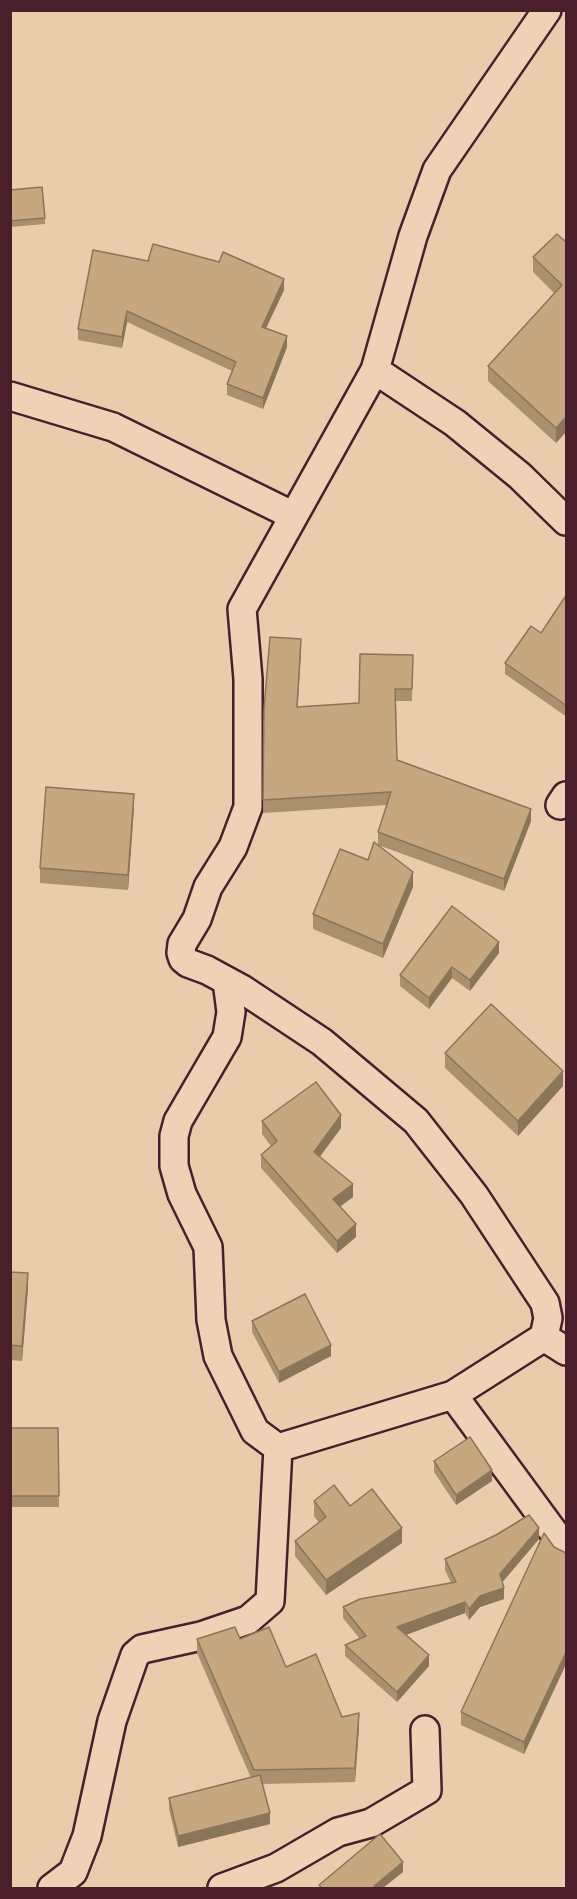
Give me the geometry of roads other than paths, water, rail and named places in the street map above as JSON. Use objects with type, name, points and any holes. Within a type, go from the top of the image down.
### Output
[{"type":"street","points":[[278,1448],[453,1395],[544,1336],[548,1318],[545,1303],[474,1195],[416,1121],[322,1042],[227,981],[188,963],[183,959],[181,953],[182,944],[197,919],[208,887],[233,847],[248,807],[248,679],[242,609],[292,515],[375,370],[413,236],[437,170],[547,10]]},
{"type":"street","points":[[375,370],[455,423],[520,476],[567,521]]},
{"type":"street","points":[[10,396],[113,427],[292,515]]},
{"type":"street","points":[[227,981],[231,1012],[227,1036],[217,1059],[191,1095],[178,1121],[174,1136],[174,1166],[182,1194],[208,1247],[210,1320],[218,1356],[255,1431],[278,1448]]},
{"type":"street","points":[[544,1336],[567,1351]]},
{"type":"street","points":[[453,1395],[567,1549]]},
{"type":"street","points":[[55,1888],[73,1872],[87,1836],[112,1721],[135,1655],[142,1649],[201,1636],[248,1620],[270,1601],[278,1448]]},
{"type":"street","points":[[222,1888],[276,1868],[338,1832],[371,1823],[427,1790],[425,1730]]}]
